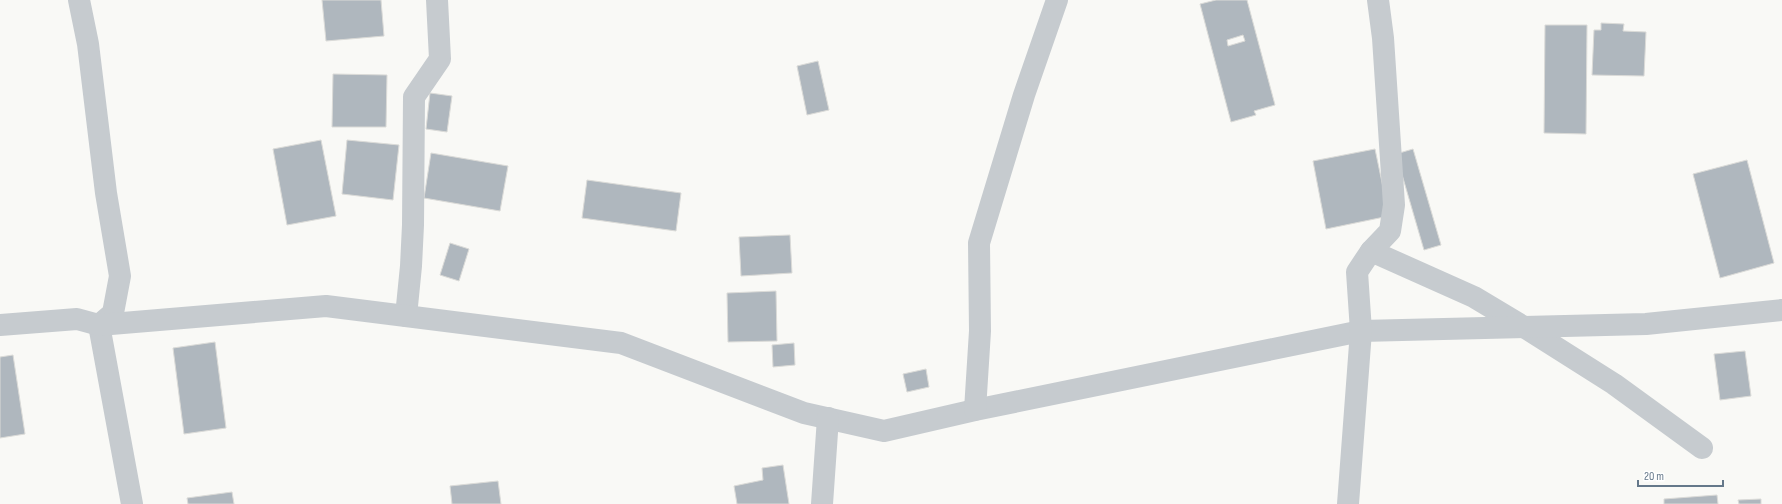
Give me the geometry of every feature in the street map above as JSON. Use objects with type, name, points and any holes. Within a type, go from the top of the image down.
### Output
[{"type":"street","points":[[79,0],[88,44],[106,193],[120,276],[113,313],[99,325]]},
{"type":"street","points":[[406,316],[413,225],[414,97],[440,59],[437,0]]},
{"type":"street","points":[[975,410],[980,331],[979,243],[1024,95],[1057,0]]},
{"type":"street","points":[[1348,504],[1361,331],[1357,272],[1371,251],[1390,231],[1394,205],[1384,61],[1378,0]]},
{"type":"street","points":[[1371,251],[1474,297],[1614,384],[1702,448]]},
{"type":"street","points":[[0,325],[77,319],[99,325],[326,306],[621,343],[804,413],[884,431],[975,410],[1361,331],[1646,324],[1782,310]]},
{"type":"street","points":[[99,325],[132,504]]},
{"type":"street","points":[[822,504],[828,418]]},
{"type":"building","points":[[322,0],[381,0],[384,36],[326,41]]},
{"type":"building","points":[[1216,0],[1247,0],[1275,105],[1254,111],[1256,115],[1231,122],[1200,4]],"holes":[[[1243,35],[1245,41],[1228,46],[1227,40]]]},
{"type":"building","points":[[1601,23],[1624,24],[1623,31],[1646,32],[1644,76],[1592,75],[1594,30],[1601,30]]},
{"type":"building","points":[[1545,25],[1587,25],[1586,134],[1544,133]]},
{"type":"building","points":[[818,61],[829,110],[807,115],[797,66]]},
{"type":"building","points":[[333,74],[387,75],[386,127],[332,127]]},
{"type":"building","points":[[430,93],[452,96],[447,132],[426,129]]},
{"type":"building","points":[[321,140],[336,216],[287,225],[273,149]]},
{"type":"building","points":[[347,140],[399,145],[393,200],[342,194]]},
{"type":"building","points":[[1375,149],[1389,216],[1326,229],[1313,161]]},
{"type":"building","points":[[1413,149],[1441,245],[1424,250],[1396,154]]},
{"type":"building","points":[[431,153],[508,166],[500,211],[424,198]]},
{"type":"building","points":[[1747,160],[1774,263],[1720,278],[1693,174]]},
{"type":"building","points":[[587,180],[681,193],[676,231],[582,218]]},
{"type":"building","points":[[790,235],[792,273],[741,276],[739,237]]},
{"type":"building","points":[[450,243],[469,249],[459,281],[440,275]]},
{"type":"building","points":[[776,291],[777,341],[728,342],[727,293]]},
{"type":"building","points":[[215,342],[226,428],[184,434],[173,348]]},
{"type":"building","points":[[794,343],[795,365],[773,367],[772,345]]},
{"type":"building","points":[[1745,351],[1751,396],[1720,400],[1714,354]]},
{"type":"building","points":[[13,355],[25,434],[0,438],[0,357]]},
{"type":"building","points":[[926,369],[929,387],[907,392],[903,374]]},
{"type":"building","points":[[783,465],[789,504],[737,504],[734,486],[763,480],[762,468]]},
{"type":"building","points":[[498,481],[501,504],[452,504],[450,486]]},
{"type":"building","points":[[232,492],[234,504],[188,504],[187,498]]},
{"type":"building","points":[[1717,495],[1718,504],[1664,504],[1664,499]]},
{"type":"building","points":[[1761,499],[1761,504],[1739,504],[1738,500]]}]
